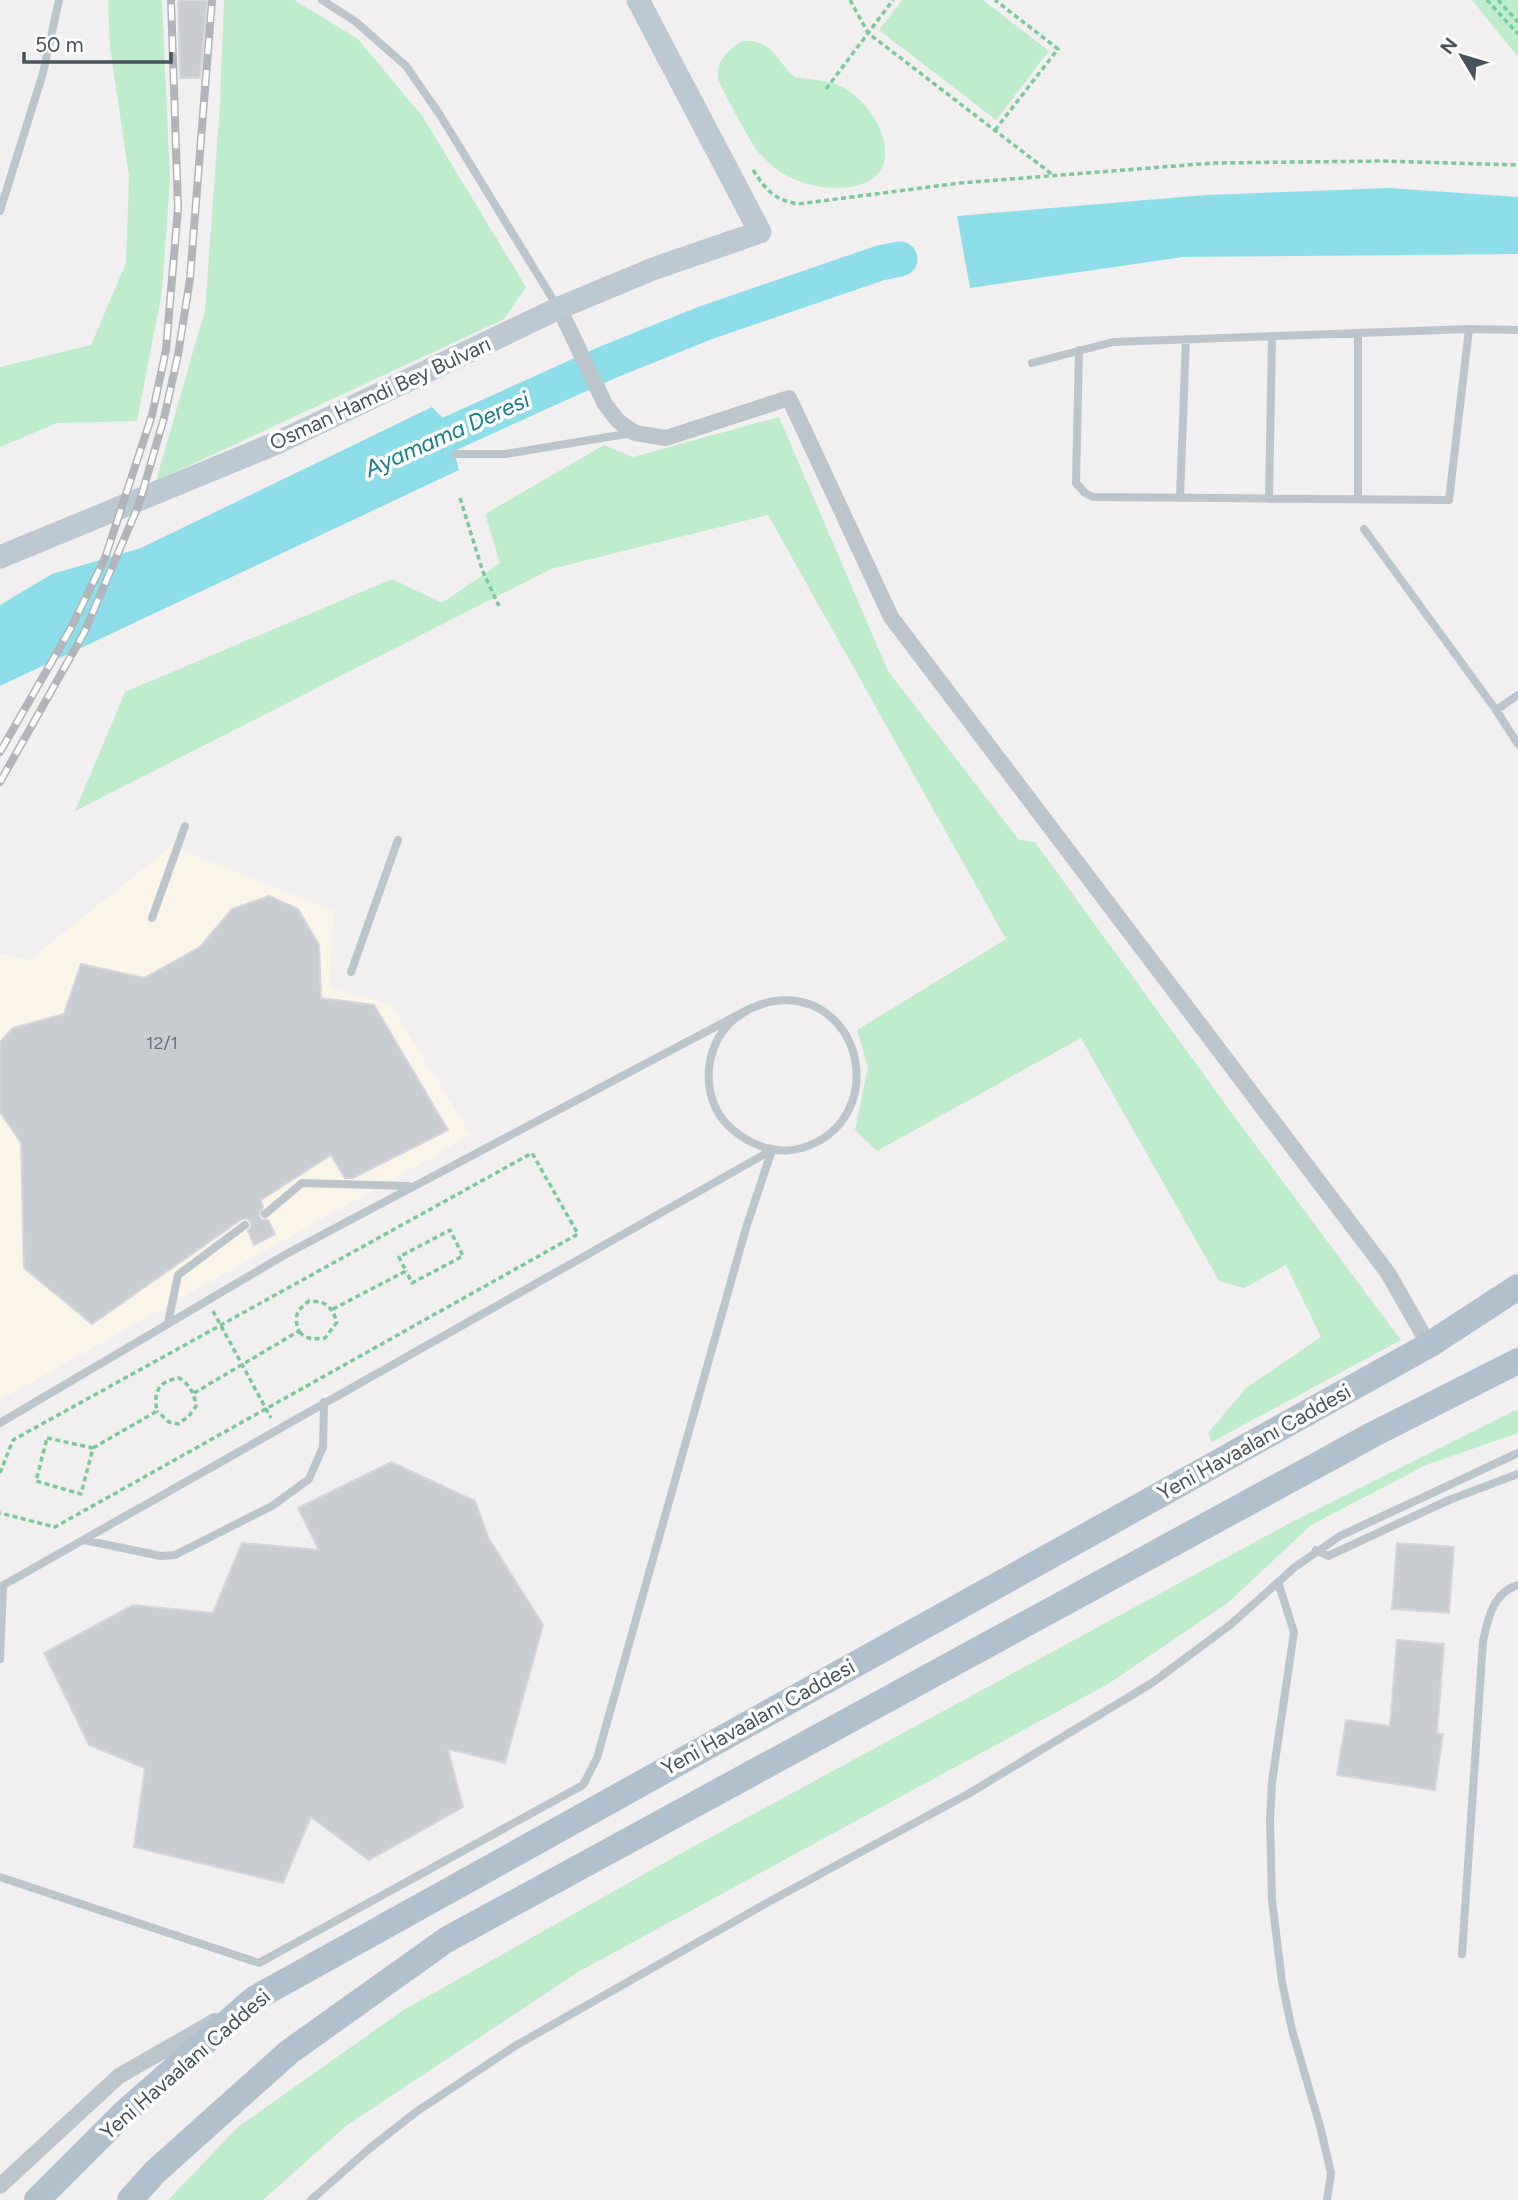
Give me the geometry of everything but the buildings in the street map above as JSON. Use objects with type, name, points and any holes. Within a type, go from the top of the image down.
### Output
[{"type":"main road","name":"Yeni Havaalanı Caddesi","points":[[37,2200],[125,2112],[254,1998],[1429,1345],[1518,1287]]},
{"type":"main road","points":[[130,2200],[155,2172],[289,2052],[446,1940],[1374,1434],[1518,1361]]},
{"type":"main road","points":[[1374,1434],[1518,1381]]},
{"type":"street","name":"Osman Hamdi Bey Bulvarı","points":[[0,557],[279,442],[563,317],[653,269],[760,232],[638,0]]},
{"type":"street","points":[[563,317],[605,404],[618,421],[635,433],[666,438],[789,398],[891,617],[1388,1273],[1429,1345]]},
{"type":"street","points":[[0,2186],[119,2076],[254,1998]]},
{"type":"lane","points":[[0,211],[43,73],[59,0]]},
{"type":"lane","points":[[322,0],[356,22],[406,66],[447,127],[563,317]]},
{"type":"lane","points":[[1032,362],[1113,342],[1469,329],[1518,330]]},
{"type":"lane","points":[[1079,350],[1076,483],[1085,494],[1094,498],[1449,500],[1469,329]]},
{"type":"lane","points":[[1358,333],[1358,499]]},
{"type":"lane","points":[[1269,499],[1272,336]]},
{"type":"lane","points":[[1180,498],[1186,339]]},
{"type":"lane","points":[[455,454],[506,454],[635,433]]},
{"type":"lane","points":[[1364,529],[1515,733],[1518,744]]},
{"type":"lane","points":[[1496,710],[1518,695]]},
{"type":"lane","points":[[152,918],[185,826]]},
{"type":"lane","points":[[351,971],[398,841]]},
{"type":"lane","points":[[0,1423],[206,1301],[411,1186],[749,1009],[774,1001],[800,1002],[824,1012],[844,1030],[855,1054],[858,1080],[852,1106],[837,1128],[815,1144],[794,1150],[772,1150],[746,1141],[726,1124],[712,1101],[708,1074],[713,1048],[727,1025],[749,1009]]},
{"type":"lane","points":[[0,1659],[1,1586],[772,1150]]},
{"type":"lane","points":[[0,1877],[260,1963],[583,1785],[597,1758],[743,1241],[772,1150]]},
{"type":"lane","points":[[265,1214],[302,1183],[411,1186]]},
{"type":"lane","points":[[168,1323],[178,1275],[245,1225]]},
{"type":"lane","points":[[84,1540],[161,1556],[175,1555],[272,1506],[309,1479],[323,1447],[324,1402]]},
{"type":"lane","points":[[311,2200],[369,2148],[465,2078],[774,1899],[968,1794],[1107,1711],[1196,1652],[1316,1550],[1364,1523],[1518,1453]]},
{"type":"lane","points":[[1316,1550],[1328,1556],[1449,1500],[1518,1474]]},
{"type":"lane","points":[[1278,1582],[1294,1632],[1272,1782],[1272,1900],[1278,1955],[1292,2031],[1331,2173],[1327,2200]]},
{"type":"lane","points":[[1461,1954],[1483,1641],[1491,1608],[1509,1588],[1518,1585]]},
{"type":"path","points":[[850,0],[868,33],[1055,176]]},
{"type":"path","points":[[826,89],[893,0]]},
{"type":"path","points":[[995,0],[1058,49],[995,130]]},
{"type":"path","points":[[1487,0],[1518,34]]},
{"type":"path","points":[[1498,0],[1518,22]]},
{"type":"path","points":[[747,159],[768,191],[781,201],[799,204],[960,183],[1213,163],[1383,161],[1518,165]]},
{"type":"path","points":[[460,498],[483,572],[499,606]]},
{"type":"path","points":[[0,1473],[13,1440],[532,1153],[578,1234],[55,1527],[0,1513]]},
{"type":"path","points":[[450,1230],[463,1256],[412,1283],[405,1271],[399,1257],[450,1230]]},
{"type":"path","points":[[333,1309],[405,1271]]},
{"type":"path","points":[[309,1300],[321,1301],[333,1309],[337,1322],[325,1338],[313,1340],[302,1336],[299,1331],[295,1322],[296,1314],[309,1300]]},
{"type":"path","points":[[206,1301],[267,1408],[276,1430]]},
{"type":"path","points":[[194,1393],[299,1331]]},
{"type":"path","points":[[179,1378],[188,1384],[194,1393],[197,1406],[178,1424],[169,1422],[156,1411],[154,1397],[158,1388],[168,1380],[179,1378]]},
{"type":"path","points":[[93,1448],[81,1494],[36,1481],[47,1438],[93,1448],[156,1411]]},
{"type":"shaded area","points":[[172,846],[334,911],[329,988],[390,1004],[471,1135],[0,1400],[0,953],[29,960]]},
{"type":"green space","points":[[108,0],[162,0],[170,180],[162,292],[137,421],[57,423],[0,447],[0,367],[91,345],[126,263],[129,176],[110,48]]},
{"type":"green space","points":[[224,0],[294,0],[358,39],[423,117],[526,287],[504,319],[156,481],[205,310],[220,104]]},
{"type":"green space","points":[[902,0],[983,0],[1049,51],[996,120],[879,30]]},
{"type":"green space","points":[[1472,0],[1518,0],[1518,57]]},
{"type":"green space","points":[[743,41],[768,47],[795,77],[830,82],[856,96],[878,124],[884,140],[885,156],[881,170],[869,181],[850,187],[832,188],[795,180],[779,171],[759,153],[718,78],[721,61],[733,47]]},
{"type":"green space","points":[[779,417],[888,671],[1019,840],[1035,842],[1401,1340],[1212,1442],[1208,1433],[1246,1388],[1321,1337],[1286,1265],[1244,1288],[1219,1281],[1081,1038],[877,1151],[855,1130],[868,1067],[857,1030],[1006,939],[768,515],[551,569],[75,811],[125,692],[392,579],[442,603],[500,563],[485,514],[604,445],[633,457]]},
{"type":"green space","points":[[1518,1409],[1518,1433],[1426,1465],[1311,1525],[1229,1602],[1108,1684],[578,1972],[346,2126],[263,2200],[168,2200],[238,2127],[402,2011],[678,1855],[1288,1524]]},
{"type":"water","points":[[1389,188],[1518,197],[1518,254],[1183,257],[970,288],[957,216],[1206,195]]},
{"type":"water","points":[[432,407],[446,421],[459,470],[0,686],[0,605],[52,574],[141,548]]},
{"type":"waterway","name":"Ayamama Deresi","points":[[405,454],[606,363],[705,323],[880,263],[900,259]]},
{"type":"railway","points":[[0,752],[71,628],[105,558],[152,415],[166,350],[178,208],[171,0]]},
{"type":"railway","points":[[0,782],[84,633],[139,504],[164,418],[178,355],[190,279],[212,0]]}]
